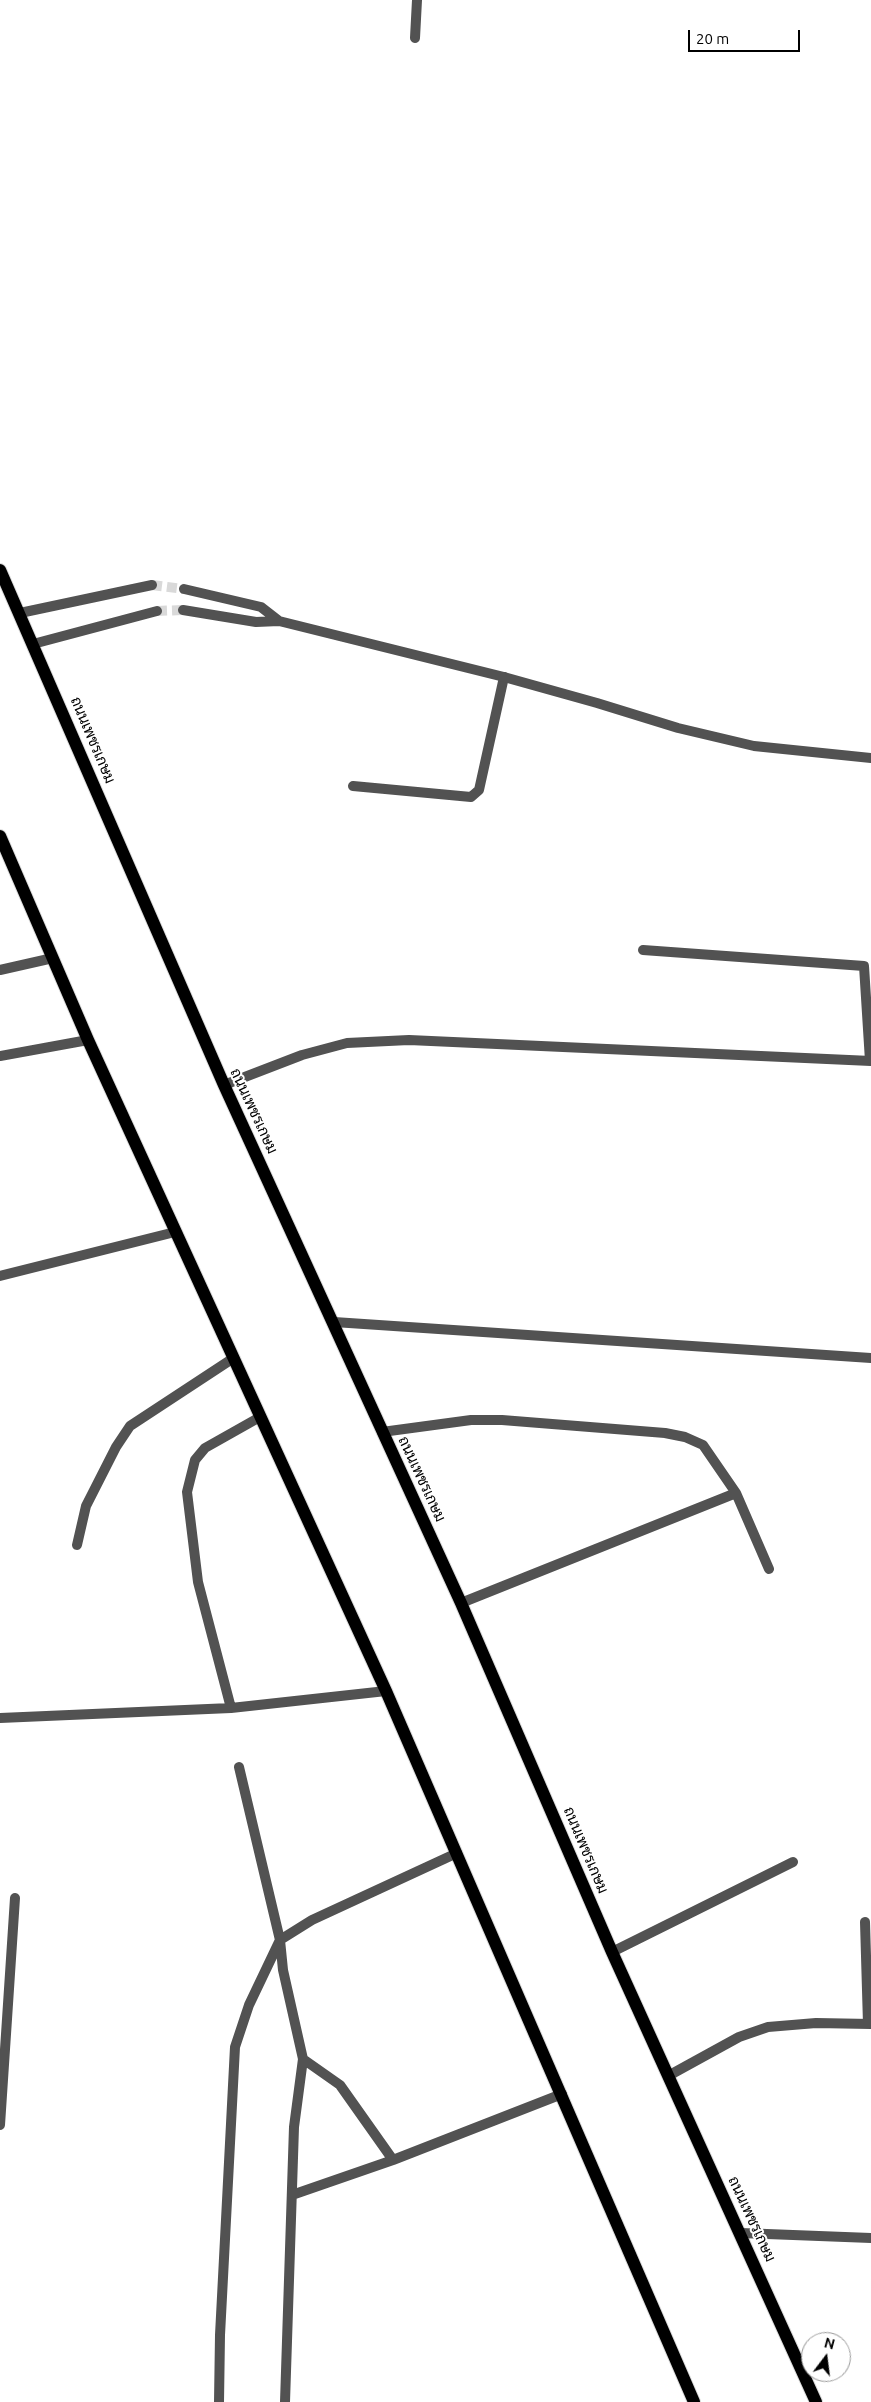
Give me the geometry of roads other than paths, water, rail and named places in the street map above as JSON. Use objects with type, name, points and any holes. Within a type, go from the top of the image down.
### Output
[{"type":"main road","name":"ถนนเพชรเกษม","points":[[0,570],[224,1085],[461,1603],[612,1952],[816,2402]]},
{"type":"main road","points":[[0,836],[88,1040],[232,1359],[386,1691],[694,2402]]},
{"type":"street","points":[[415,38],[417,0]]},
{"type":"street","points":[[20,613],[152,586]]},
{"type":"street","points":[[184,589],[261,607],[279,621]]},
{"type":"street","points":[[183,610],[256,622],[279,621],[504,677],[678,728],[754,746],[871,758]]},
{"type":"street","points":[[33,644],[156,611]]},
{"type":"street","points":[[353,786],[471,797],[479,790],[504,677]]},
{"type":"street","points":[[224,1085],[302,1055],[347,1043],[408,1040],[870,1061],[867,966],[643,950]]},
{"type":"street","points":[[0,970],[53,958]]},
{"type":"street","points":[[0,1056],[88,1040]]},
{"type":"street","points":[[0,1276],[175,1232]]},
{"type":"street","points":[[334,1322],[871,1358]]},
{"type":"street","points":[[76,1545],[86,1506],[116,1447],[130,1426],[232,1359]]},
{"type":"street","points":[[231,1708],[198,1582],[187,1492],[195,1460],[205,1448],[260,1417]]},
{"type":"street","points":[[382,1432],[471,1420],[502,1420],[665,1433],[685,1437],[703,1445],[736,1493],[769,1569]]},
{"type":"street","points":[[461,1603],[736,1493]]},
{"type":"street","points":[[0,1718],[231,1708],[386,1691]]},
{"type":"street","points":[[239,1767],[280,1940],[284,1970],[302,2059],[294,2128],[285,2402]]},
{"type":"street","points":[[219,2402],[220,2335],[235,2047],[249,2005],[280,1940],[312,1920],[457,1853]]},
{"type":"street","points":[[612,1952],[792,1862]]},
{"type":"street","points":[[0,2125],[15,1898]]},
{"type":"street","points":[[668,2076],[739,2037],[768,2027],[816,2023],[869,2024],[865,1922]]},
{"type":"street","points":[[302,2059],[340,2085],[393,2160]]},
{"type":"street","points":[[292,2195],[393,2160],[562,2094]]},
{"type":"street","points":[[741,2233],[871,2238]]},
{"type":"tunnel","points":[[152,585],[184,589]]},
{"type":"tunnel","points":[[157,611],[183,610]]}]
